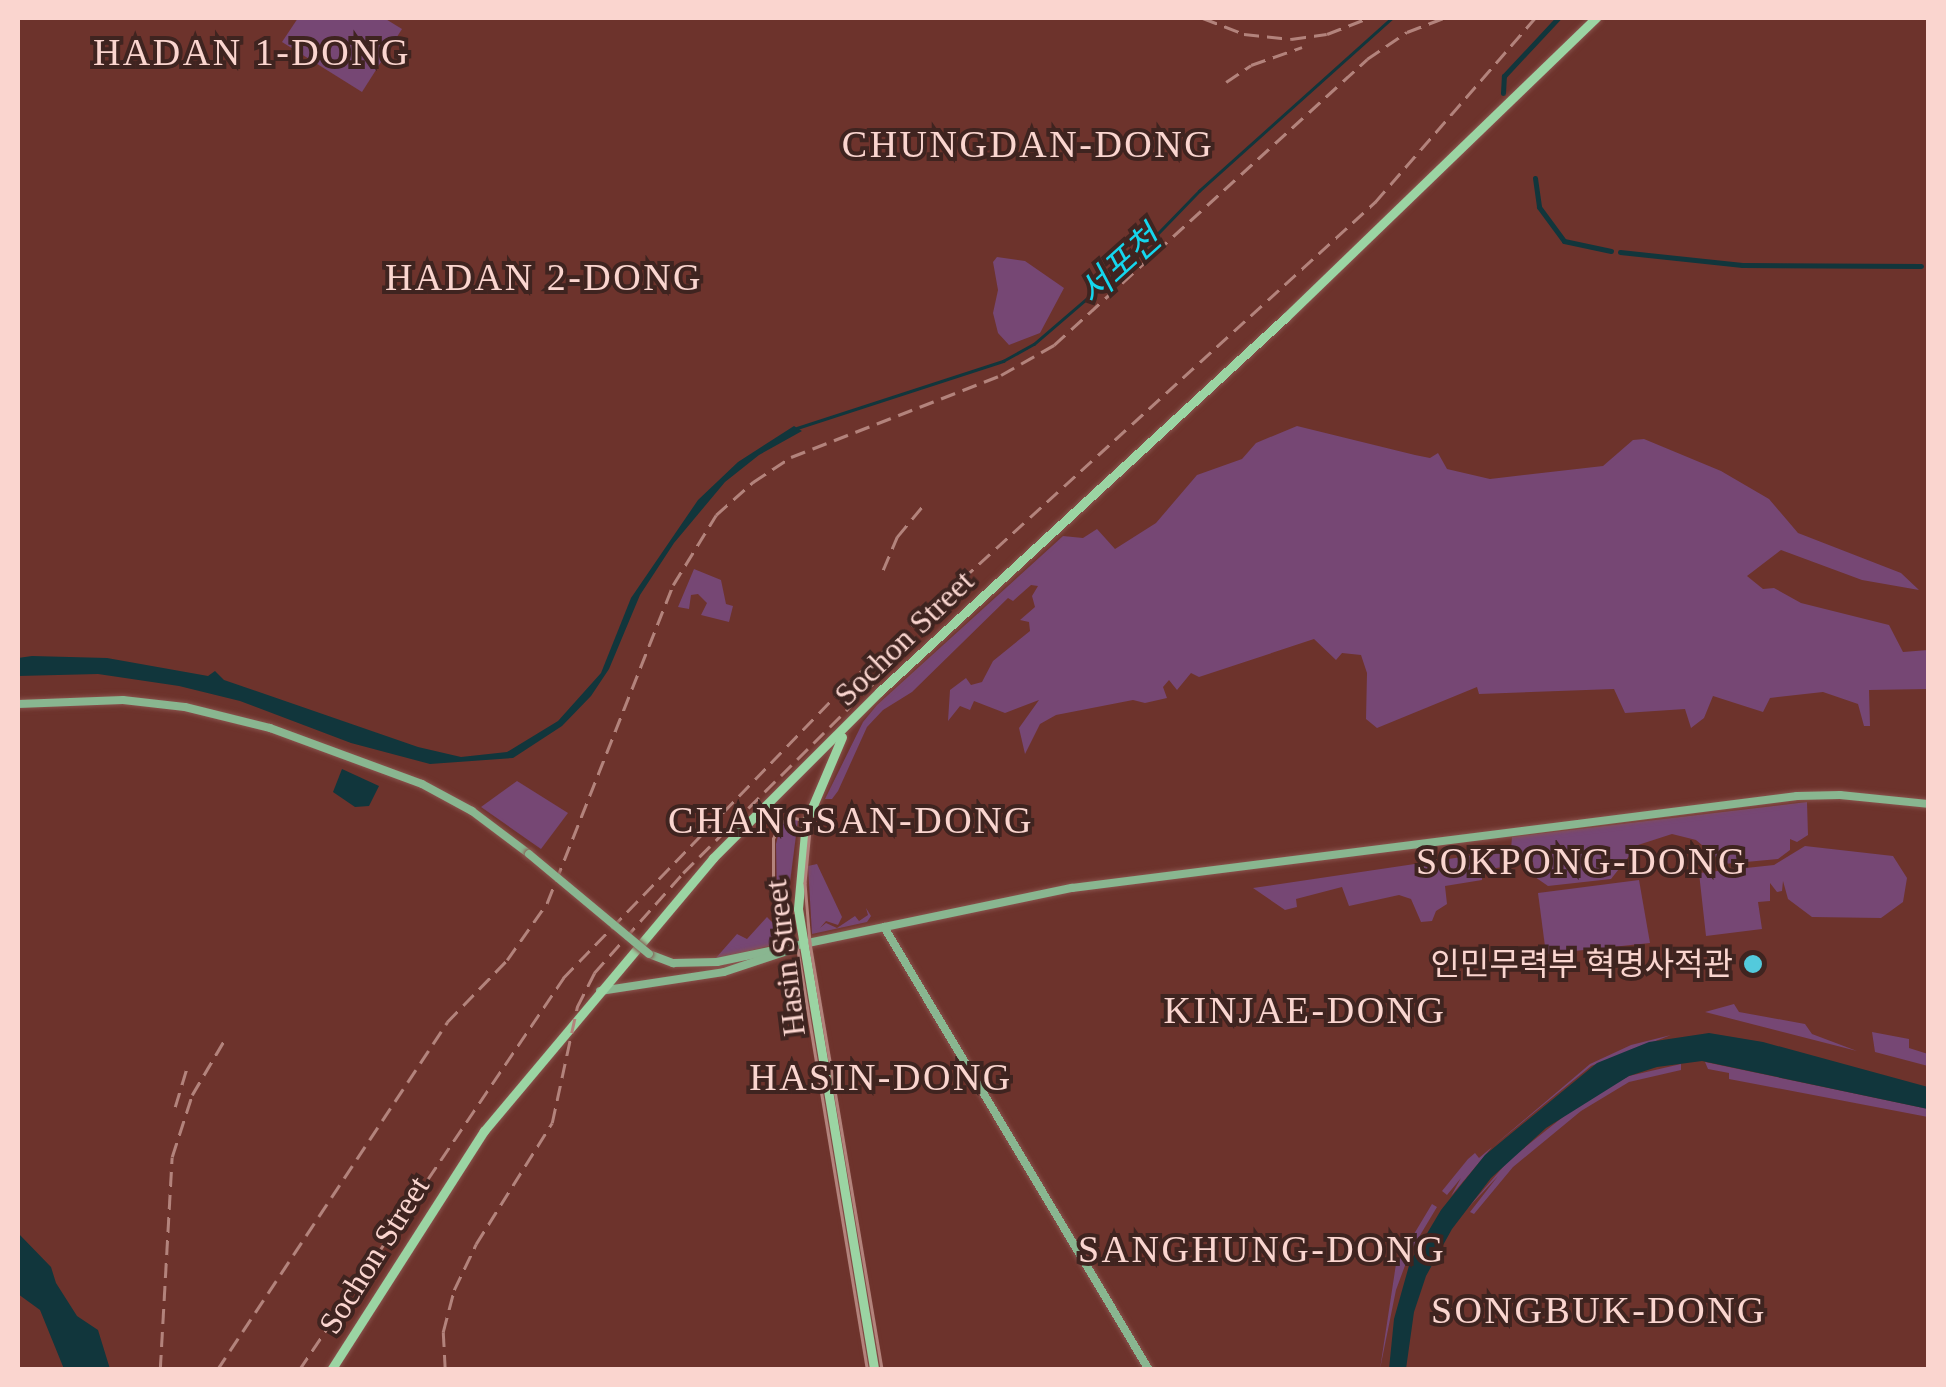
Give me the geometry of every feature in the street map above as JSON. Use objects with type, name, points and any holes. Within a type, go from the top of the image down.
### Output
[{"type":"main road","name":"Sochon Street","points":[[331,1370],[469,1153],[529,1073],[714,858],[879,692],[1286,317],[1596,18]]},
{"type":"main road","points":[[18,704],[92,698],[185,707],[270,728],[422,784],[472,811],[649,954],[674,963],[704,963],[1072,888],[1797,796],[1840,795],[1928,804]]},
{"type":"main road","name":"Hasin Street","points":[[848,726],[818,786],[806,822],[797,879],[803,944],[874,1370]]},
{"type":"main road","points":[[884,928],[1149,1370]]},
{"type":"main road","points":[[600,991],[744,968],[803,944]]},
{"type":"shaded area","points":[[298,18],[384,18],[402,29],[362,92],[282,42]]},
{"type":"shaded area","points":[[997,257],[1025,261],[1064,288],[1040,333],[1009,345],[998,333],[993,313],[998,290],[993,262]]},
{"type":"shaded area","points":[[1297,426],[1430,458],[1438,453],[1447,469],[1490,479],[1603,466],[1633,440],[1644,439],[1721,471],[1769,499],[1798,533],[1901,573],[1919,590],[1862,580],[1781,550],[1747,576],[1763,589],[1774,588],[1801,603],[1889,625],[1903,652],[1928,650],[1928,689],[1869,690],[1870,726],[1864,726],[1858,704],[1823,692],[1770,698],[1763,712],[1713,696],[1704,718],[1691,728],[1685,709],[1625,713],[1614,689],[1479,694],[1477,687],[1377,728],[1366,719],[1367,673],[1361,655],[1342,653],[1336,660],[1314,639],[1199,677],[1191,673],[1177,690],[1169,680],[1163,687],[1167,698],[1145,703],[1133,700],[1056,715],[1040,724],[1025,754],[1019,728],[1039,700],[1005,713],[974,701],[970,710],[960,706],[948,721],[950,690],[966,678],[971,685],[982,682],[993,661],[1030,631],[1029,622],[1020,620],[1035,607],[1032,596],[1038,586],[1031,585],[1013,601],[1008,598],[912,692],[883,710],[867,727],[838,791],[832,799],[825,799],[863,722],[877,705],[1063,536],[1083,538],[1097,529],[1115,549],[1156,523],[1197,475],[1242,459],[1256,443]]},
{"type":"shaded area","points":[[694,569],[721,580],[726,604],[733,606],[729,622],[701,615],[707,603],[698,594],[691,595],[689,609],[678,607]]},
{"type":"shaded area","points":[[517,781],[568,813],[541,849],[481,807]]},
{"type":"shaded area","points":[[1807,802],[1808,835],[1797,842],[1790,839],[1790,850],[1778,859],[1724,864],[1696,840],[1672,834],[1638,845],[1611,879],[1548,886],[1535,877],[1533,862],[1510,861],[1512,837]]},
{"type":"shaded area","points":[[798,820],[786,913],[777,897],[776,844],[781,824]]},
{"type":"shaded area","points":[[1805,846],[1893,856],[1907,878],[1903,902],[1881,918],[1812,917],[1788,899],[1783,881],[1782,891],[1777,892],[1770,883],[1770,901],[1758,902],[1762,929],[1706,936],[1699,873],[1774,865]]},
{"type":"shaded area","points":[[1502,851],[1503,867],[1482,870],[1482,880],[1445,886],[1447,904],[1436,911],[1432,921],[1421,922],[1411,899],[1399,895],[1349,906],[1342,887],[1296,899],[1297,907],[1285,910],[1253,888]]},
{"type":"shaded area","points":[[817,864],[842,917],[838,925],[826,921],[820,928],[826,923],[837,928],[855,916],[859,921],[868,915],[866,908],[871,916],[867,922],[812,934],[808,866]]},
{"type":"shaded area","points":[[1639,880],[1650,943],[1546,954],[1538,893]]},
{"type":"shaded area","points":[[767,917],[780,930],[778,944],[715,959],[737,934],[747,939]]},
{"type":"shaded area","points":[[1734,1004],[1739,1012],[1805,1024],[1812,1034],[1857,1051],[1705,1012]]},
{"type":"shaded area","points":[[1872,1032],[1909,1039],[1909,1048],[1928,1054],[1928,1066],[1875,1052]]},
{"type":"shaded area","points":[[1671,1035],[1591,1066],[1492,1147],[1451,1196],[1461,1178],[1447,1195],[1442,1191],[1468,1159],[1475,1153],[1479,1158],[1590,1064],[1631,1045]]},
{"type":"shaded area","points":[[1705,1062],[1928,1109],[1928,1117],[1729,1079],[1729,1073],[1708,1069]]},
{"type":"shaded area","points":[[1681,1064],[1681,1070],[1629,1082],[1581,1111],[1513,1167],[1474,1214],[1470,1212],[1498,1176],[1466,1210],[1509,1160],[1583,1101],[1629,1076]]},
{"type":"shaded area","points":[[1432,1204],[1437,1207],[1410,1252],[1396,1290],[1380,1369],[1396,1264]]},
{"type":"water","points":[[794,426],[802,431],[759,455],[725,482],[674,543],[640,595],[609,669],[591,696],[562,726],[513,758],[430,764],[351,743],[240,701],[179,686],[98,674],[18,676],[18,658],[32,656],[107,658],[208,676],[215,671],[224,680],[418,747],[461,757],[507,752],[558,721],[601,673],[631,598],[698,500],[738,462]]},
{"type":"water","points":[[342,769],[379,786],[369,806],[355,807],[333,792]]},
{"type":"water","points":[[1709,1033],[1763,1042],[1928,1087],[1928,1109],[1702,1061],[1657,1067],[1629,1076],[1546,1128],[1491,1178],[1452,1229],[1426,1276],[1414,1312],[1406,1369],[1389,1369],[1394,1319],[1410,1262],[1441,1210],[1485,1155],[1597,1063],[1649,1042]]},
{"type":"water","points":[[18,1233],[51,1267],[56,1283],[77,1316],[98,1330],[110,1369],[64,1369],[40,1310],[18,1294]]},
{"type":"waterway","name":"서포천","points":[[797,428],[1003,361],[1034,344],[1135,257],[1199,191],[1392,18]]},
{"type":"waterway","points":[[1503,93],[1504,76],[1558,18]]},
{"type":"waterway","points":[[1535,178],[1539,207],[1564,241],[1611,251]]},
{"type":"waterway","points":[[1620,252],[1742,265],[1921,266]]},
{"type":"tram line","points":[[867,1370],[797,947],[773,897],[773,839],[779,824],[790,817],[804,820],[810,830],[805,883],[810,943],[882,1370]]},
{"type":"railway","points":[[1203,18],[1244,34],[1291,39],[1327,34],[1368,18]]},
{"type":"railway","points":[[217,1370],[447,1022],[507,960],[547,903],[673,585],[716,515],[753,482],[791,457],[1001,375],[1054,345],[1367,59],[1407,32],[1443,18]]},
{"type":"railway","points":[[299,1370],[563,978],[843,688],[1375,202],[1535,18]]},
{"type":"railway","points":[[1226,82],[1251,65],[1302,47]]},
{"type":"railway","points":[[883,570],[897,537],[926,502]]},
{"type":"railway","points":[[445,1370],[443,1332],[454,1290],[476,1244],[552,1123],[577,1007],[594,973],[683,873],[909,648]]},
{"type":"railway","points":[[160,1370],[172,1157],[192,1095],[225,1039]]},
{"type":"railway","points":[[175,1107],[188,1064]]},
{"type":"place","name":"인민무력부 혁명사적관","points":[[1753,964]]},
{"type":"district","name":"HADAN 1-DONG","points":[[252,53]]},
{"type":"district","name":"CHUNGDAN-DONG","points":[[1028,145]]},
{"type":"district","name":"HADAN 2-DONG","points":[[544,278]]},
{"type":"district","name":"CHANGSAN-DONG","points":[[851,821]]},
{"type":"district","name":"SOKPONG-DONG","points":[[1582,862]]},
{"type":"district","name":"KINJAE-DONG","points":[[1305,1011]]},
{"type":"district","name":"HASIN-DONG","points":[[881,1078]]},
{"type":"district","name":"SANGHUNG-DONG","points":[[1262,1250]]},
{"type":"district","name":"SONGBUK-DONG","points":[[1599,1311]]}]
